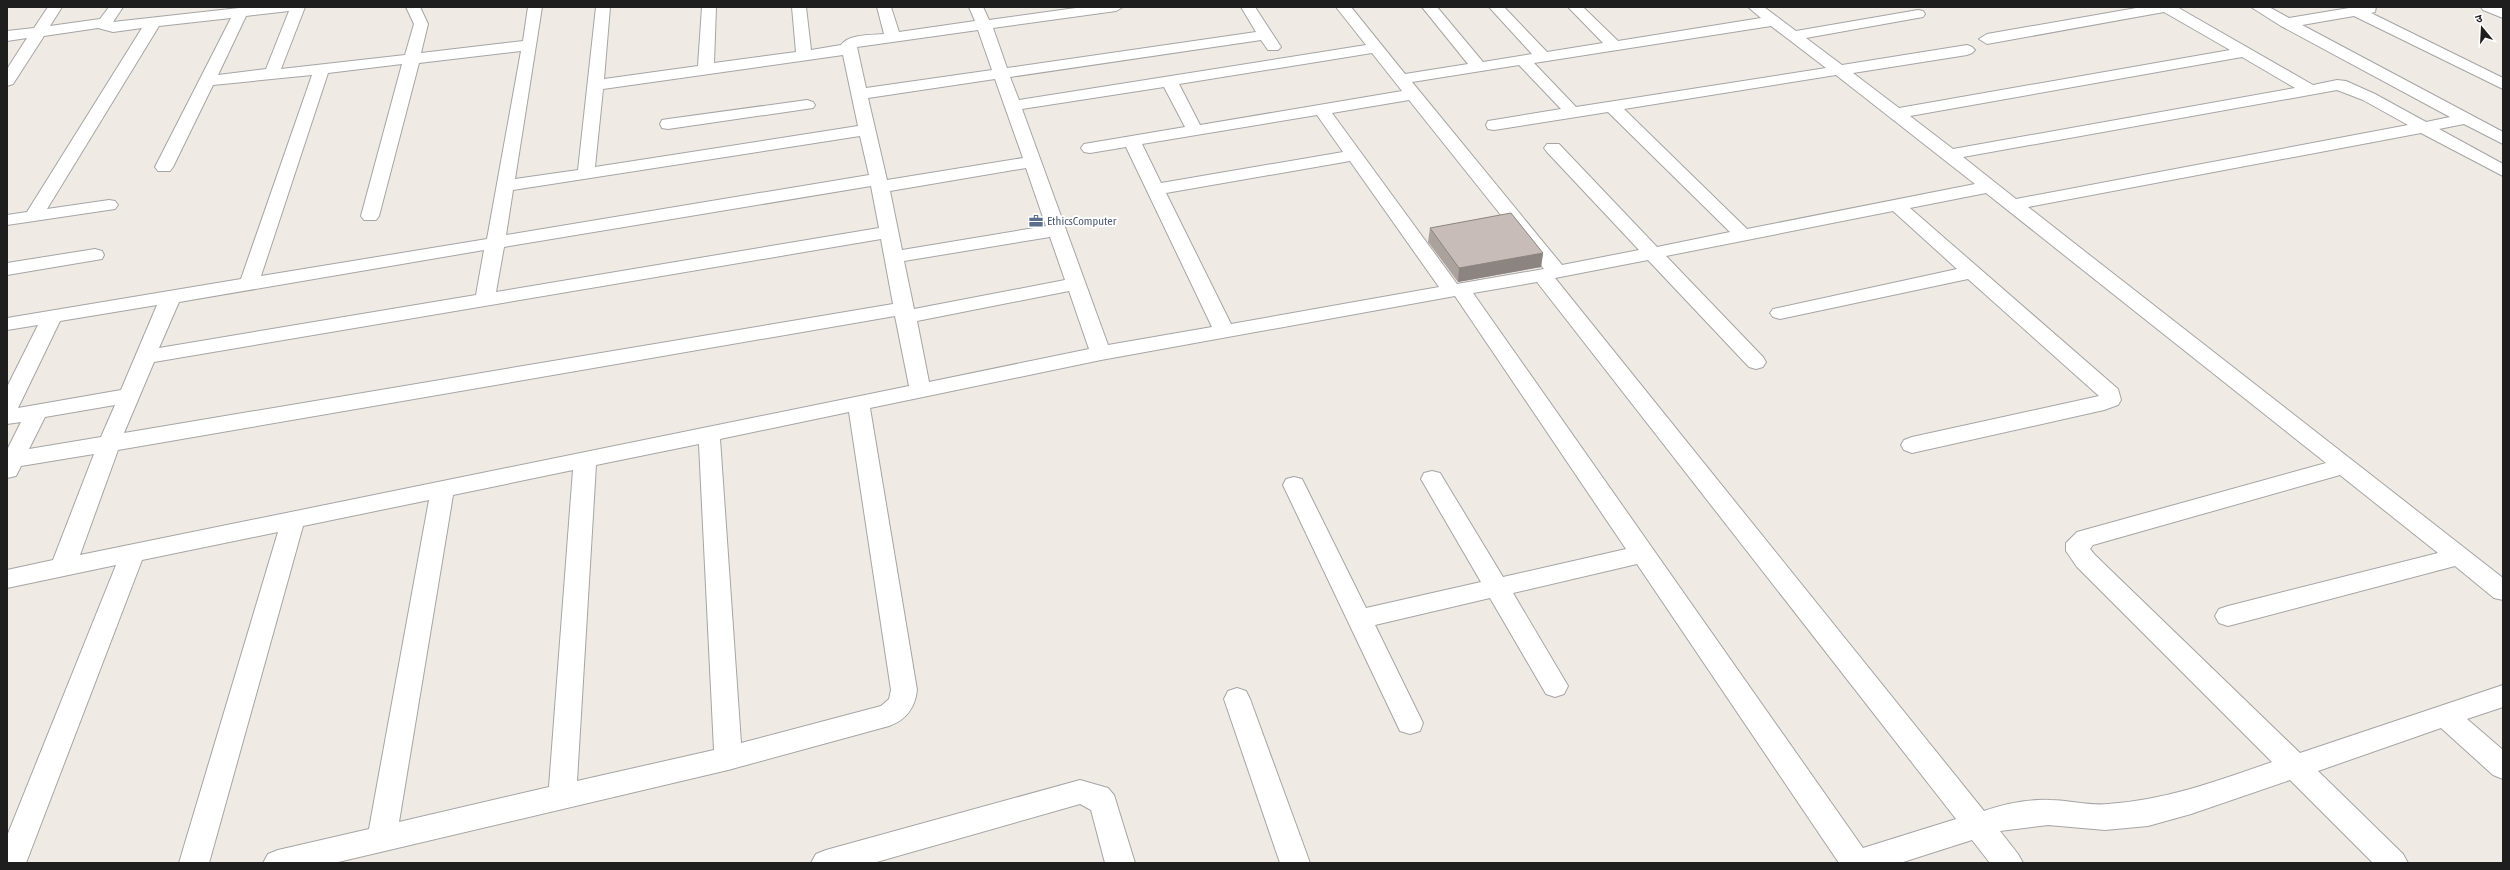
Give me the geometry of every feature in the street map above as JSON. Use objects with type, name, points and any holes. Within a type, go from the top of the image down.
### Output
[{"type":"street","points":[[7,80],[55,7]]},
{"type":"street","points":[[7,36],[105,23],[116,7]]},
{"type":"street","points":[[105,23],[104,26],[107,27],[153,23],[286,7]]},
{"type":"street","points":[[271,73],[298,7]]},
{"type":"street","points":[[370,216],[421,24],[413,7]]},
{"type":"street","points":[[485,301],[530,45],[535,7]]},
{"type":"street","points":[[586,174],[603,7]]},
{"type":"street","points":[[706,69],[709,7]]},
{"type":"street","points":[[799,7],[804,55]]},
{"type":"street","points":[[884,7],[893,37]]},
{"type":"street","points":[[976,7],[984,25],[1000,74],[1101,353]]},
{"type":"street","points":[[920,389],[890,232],[849,49],[852,43],[1116,7]]},
{"type":"street","points":[[1248,7],[1284,63]]},
{"type":"street","points":[[1343,7],[1414,94],[1550,273],[2008,863]]},
{"type":"street","points":[[1429,7],[1479,67]]},
{"type":"street","points":[[1496,7],[1543,57]]},
{"type":"street","points":[[1575,7],[1615,46]]},
{"type":"street","points":[[1755,7],[1896,113],[2503,590]]},
{"type":"street","points":[[1988,39],[2167,7],[2309,89]]},
{"type":"street","points":[[2258,7],[2503,139]]},
{"type":"street","points":[[2297,7],[2319,18]]},
{"type":"street","points":[[2286,23],[2379,7]]},
{"type":"street","points":[[2488,7],[2503,14]]},
{"type":"street","points":[[164,167],[241,12]]},
{"type":"street","points":[[2356,12],[2503,84]]},
{"type":"street","points":[[1792,36],[1918,14]]},
{"type":"street","points":[[1402,79],[1773,21]]},
{"type":"street","points":[[33,216],[153,23]]},
{"type":"street","points":[[859,94],[1265,35]]},
{"type":"street","points":[[206,81],[271,73],[275,76],[321,71],[530,45]]},
{"type":"street","points":[[1012,106],[1376,48]]},
{"type":"street","points":[[595,85],[849,49]]},
{"type":"street","points":[[1494,125],[1612,107],[1837,69],[1967,50]]},
{"type":"street","points":[[1896,113],[2245,52]]},
{"type":"street","points":[[1523,60],[1573,113]]},
{"type":"street","points":[[249,283],[321,71]]},
{"type":"street","points":[[1169,81],[1195,130]]},
{"type":"street","points":[[1948,155],[2337,85],[2346,86],[2503,172]]},
{"type":"street","points":[[1090,148],[1414,94]]},
{"type":"street","points":[[505,186],[586,174],[758,129],[807,105]]},
{"type":"street","points":[[1612,107],[1743,236]]},
{"type":"street","points":[[1322,110],[1456,289],[1643,554],[1857,863],[2001,818],[2023,813],[2048,812],[2105,817],[2148,813],[2190,802],[2503,696]]},
{"type":"street","points":[[2012,205],[2425,128],[2466,119]]},
{"type":"street","points":[[668,124],[758,129],[868,130]]},
{"type":"street","points":[[1132,141],[1224,330]]},
{"type":"street","points":[[1553,148],[1756,362]]},
{"type":"street","points":[[1156,189],[1355,155]]},
{"type":"street","points":[[7,324],[495,242],[879,183],[1032,162]]},
{"type":"street","points":[[7,579],[920,389],[1101,353],[1654,254],[1989,187]]},
{"type":"street","points":[[7,220],[109,205]]},
{"type":"street","points":[[1896,206],[2105,388],[2110,394],[2110,400],[1912,445]]},
{"type":"street","points":[[894,257],[1056,230]]},
{"type":"street","points":[[146,357],[890,232]]},
{"type":"street","points":[[7,269],[95,254]]},
{"type":"street","points":[[1780,314],[1972,272]]},
{"type":"street","points":[[10,466],[108,444],[1077,284]]},
{"type":"street","points":[[63,567],[108,444],[171,296]]},
{"type":"street","points":[[7,408],[52,316]]},
{"type":"street","points":[[7,417],[130,395]]},
{"type":"street","points":[[278,863],[728,758],[890,716],[899,709],[903,700],[904,690],[858,402]]},
{"type":"street","points":[[10,466],[37,412]]},
{"type":"street","points":[[709,433],[728,758]]},
{"type":"street","points":[[562,797],[585,459]]},
{"type":"street","points":[[2345,466],[2093,536],[2078,543],[2078,551],[2086,561],[2393,863]]},
{"type":"street","points":[[1432,480],[1555,686]]},
{"type":"street","points":[[1294,485],[1410,723]]},
{"type":"street","points":[[382,839],[443,488]]},
{"type":"street","points":[[194,863],[293,520]]},
{"type":"street","points":[[11,863],[133,553]]},
{"type":"street","points":[[1360,620],[1643,554]]},
{"type":"street","points":[[2228,616],[2459,556]]},
{"type":"street","points":[[1237,699],[1295,863]]},
{"type":"street","points":[[2444,715],[2503,767]]},
{"type":"street","points":[[826,863],[1080,792],[1098,797],[1104,804],[1120,863]]},
{"type":"building","points":[[1511,213],[1543,253],[1459,268],[1430,228]]},
{"type":"place","name":"EthicsComputer","points":[[1036,221]]}]
